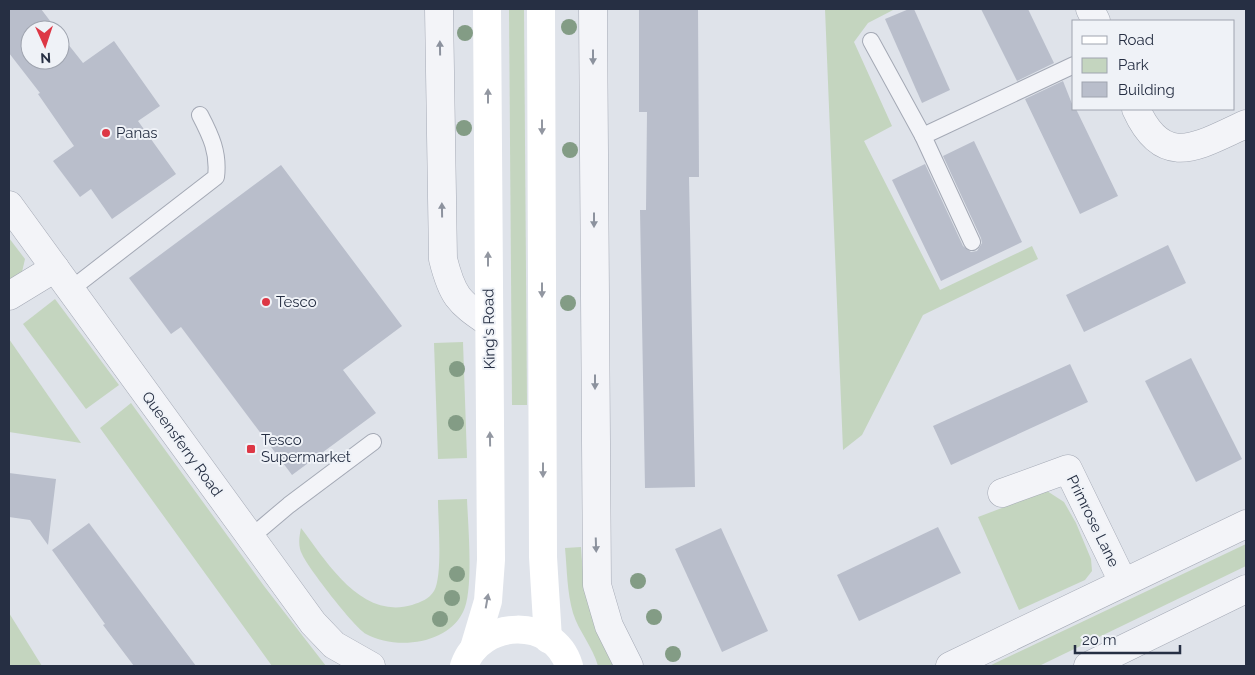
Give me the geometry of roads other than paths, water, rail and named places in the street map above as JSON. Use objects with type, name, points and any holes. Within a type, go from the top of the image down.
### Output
[{"type":"main road","name":"King's Road","points":[[469,657],[488,601],[491,560],[488,322],[488,9]]},
{"type":"main road","points":[[541,9],[543,557],[548,639]]},
{"type":"main road","points":[[469,657],[494,634],[517,629],[534,631],[548,639],[559,649],[569,666]]},
{"type":"street","points":[[439,9],[443,259],[450,286],[465,306],[488,322]]},
{"type":"street","points":[[593,9],[597,585],[609,626],[629,666]]},
{"type":"street","points":[[1136,110],[1145,129],[1159,142],[1175,148],[1195,147],[1246,124]]},
{"type":"street","name":"Queensferry Road","points":[[9,205],[250,538],[318,628],[334,645],[371,666]]},
{"type":"street","points":[[9,296],[54,268]]},
{"type":"street","name":"Primrose Lane","points":[[1002,493],[1068,469],[1123,582]]},
{"type":"street","name":"Primrose Lane","points":[[950,666],[1246,524]]},
{"type":"street","points":[[1088,666],[1246,589]]},
{"type":"lane","points":[[872,41],[923,136],[972,242]]},
{"type":"lane","points":[[923,136],[1072,66]]},
{"type":"lane","points":[[70,290],[216,177],[218,160],[215,148],[200,115]]},
{"type":"lane","points":[[250,538],[289,505],[373,442]]},
{"type":"place","name":"Panas","points":[[106,133]]},
{"type":"place","name":"Tesco","points":[[266,302]]},
{"type":"place","name":"Tesco Supermarket","points":[[251,449]]}]
